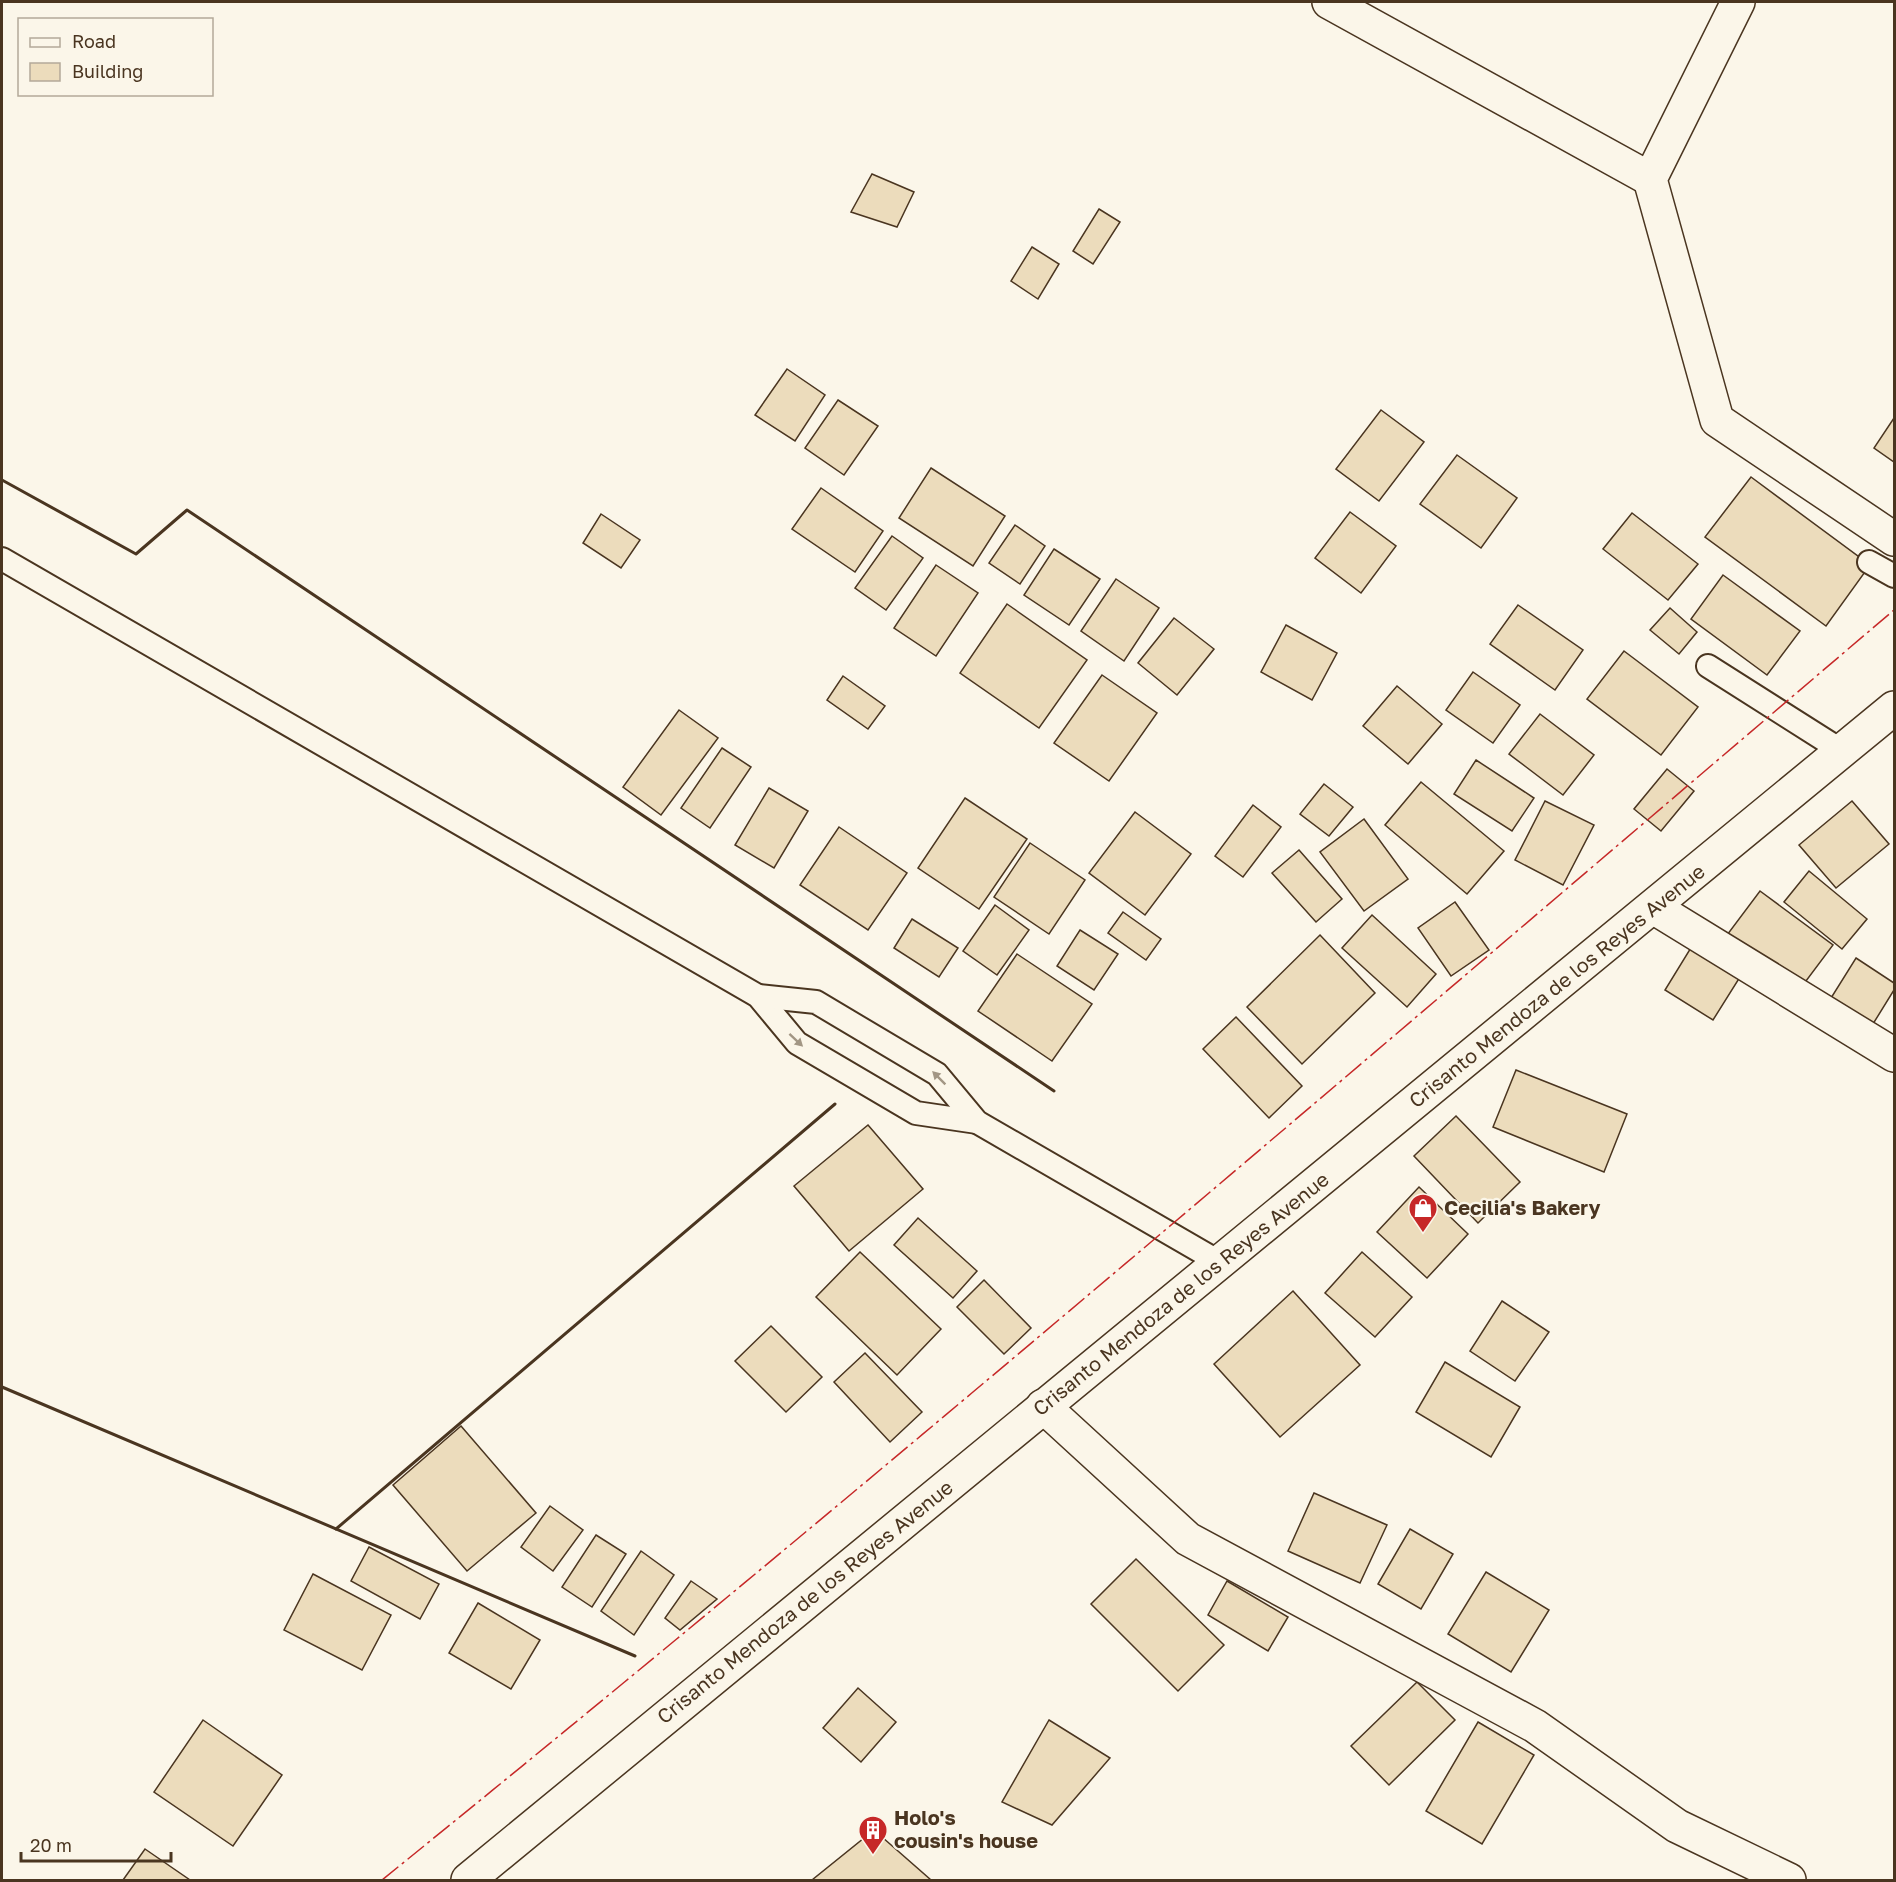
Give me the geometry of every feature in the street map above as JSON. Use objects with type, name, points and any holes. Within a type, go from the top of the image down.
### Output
[{"type":"street","points":[[1329,2],[1650,179]]},
{"type":"street","points":[[1738,2],[1650,179],[1717,420],[1894,539]]},
{"type":"street","name":"Crisanto Mendoza de los Reyes Avenue","points":[[468,1881],[1894,708]]},
{"type":"street","points":[[1653,907],[1894,1055]]},
{"type":"street","points":[[1043,1406],[1188,1539],[1535,1726],[1677,1826],[1789,1881]]},
{"type":"lane","points":[[2,559],[758,996],[797,1042],[916,1113],[977,1122]]},
{"type":"lane","points":[[1869,562],[1894,576]]},
{"type":"lane","points":[[1708,666],[1842,751]]},
{"type":"lane","points":[[758,996],[816,1002],[937,1074],[977,1122],[1219,1262]]},
{"type":"building","points":[[872,174],[914,192],[897,227],[851,212]]},
{"type":"building","points":[[1099,209],[1120,222],[1093,264],[1073,251]]},
{"type":"building","points":[[1032,247],[1059,264],[1038,299],[1011,281]]},
{"type":"building","points":[[787,369],[825,395],[795,441],[755,415]]},
{"type":"building","points":[[838,400],[878,426],[844,475],[805,448]]},
{"type":"building","points":[[1381,410],[1424,442],[1379,501],[1336,469]]},
{"type":"building","points":[[1894,418],[1894,462],[1874,448]]},
{"type":"building","points":[[1457,455],[1517,498],[1481,548],[1420,504]]},
{"type":"building","points":[[931,468],[1005,516],[973,566],[899,518]]},
{"type":"building","points":[[1751,477],[1870,565],[1826,626],[1705,537]]},
{"type":"building","points":[[821,488],[883,531],[855,572],[792,529]]},
{"type":"building","points":[[1350,512],[1396,546],[1361,593],[1315,558]]},
{"type":"building","points":[[1632,513],[1698,564],[1668,600],[1603,549]]},
{"type":"building","points":[[601,514],[640,540],[621,568],[583,543]]},
{"type":"building","points":[[1015,525],[1045,546],[1020,584],[989,563]]},
{"type":"building","points":[[892,536],[923,558],[886,610],[855,588]]},
{"type":"building","points":[[1054,549],[1100,579],[1069,625],[1024,595]]},
{"type":"building","points":[[936,565],[978,593],[936,656],[894,628]]},
{"type":"building","points":[[1723,575],[1800,631],[1767,675],[1691,619]]},
{"type":"building","points":[[1116,579],[1159,608],[1124,661],[1081,631]]},
{"type":"building","points":[[1007,604],[1087,660],[1039,728],[960,673]]},
{"type":"building","points":[[1518,605],[1583,650],[1555,690],[1490,644]]},
{"type":"building","points":[[1670,608],[1697,632],[1679,654],[1650,630]]},
{"type":"building","points":[[1174,618],[1214,649],[1177,695],[1138,663]]},
{"type":"building","points":[[1286,625],[1337,653],[1312,700],[1261,672]]},
{"type":"building","points":[[1624,651],[1698,707],[1661,755],[1587,699]]},
{"type":"building","points":[[1473,672],[1520,705],[1493,743],[1446,710]]},
{"type":"building","points":[[1102,675],[1157,713],[1109,781],[1054,743]]},
{"type":"building","points":[[843,676],[885,706],[868,729],[827,700]]},
{"type":"building","points":[[1397,686],[1442,724],[1408,764],[1363,726]]},
{"type":"building","points":[[679,710],[718,738],[661,815],[623,787]]},
{"type":"building","points":[[1540,714],[1594,755],[1563,795],[1509,754]]},
{"type":"building","points":[[722,748],[751,767],[710,828],[681,808]]},
{"type":"building","points":[[1476,760],[1534,798],[1512,831],[1454,794]]},
{"type":"building","points":[[1667,769],[1694,791],[1661,831],[1634,809]]},
{"type":"building","points":[[1421,782],[1504,851],[1467,894],[1385,825]]},
{"type":"building","points":[[1324,784],[1353,807],[1329,836],[1300,814]]},
{"type":"building","points":[[769,788],[808,811],[774,868],[735,845]]},
{"type":"building","points":[[965,798],[1027,839],[979,909],[918,868]]},
{"type":"building","points":[[1545,801],[1594,825],[1563,885],[1515,860]]},
{"type":"building","points":[[1852,801],[1889,844],[1836,888],[1799,845]]},
{"type":"building","points":[[1253,805],[1281,827],[1243,877],[1215,856]]},
{"type":"building","points":[[1135,812],[1191,854],[1145,915],[1089,873]]},
{"type":"building","points":[[1364,819],[1408,879],[1364,911],[1320,852]]},
{"type":"building","points":[[839,827],[907,873],[868,930],[800,885]]},
{"type":"building","points":[[1030,843],[1085,880],[1049,934],[994,897]]},
{"type":"building","points":[[1299,850],[1342,899],[1316,922],[1272,873]]},
{"type":"building","points":[[1809,871],[1867,919],[1842,949],[1784,902]]},
{"type":"building","points":[[1760,891],[1833,945],[1797,993],[1724,939]]},
{"type":"building","points":[[1455,902],[1489,950],[1451,976],[1418,928]]},
{"type":"building","points":[[995,905],[1029,930],[997,975],[963,951]]},
{"type":"building","points":[[1123,912],[1161,939],[1146,960],[1108,933]]},
{"type":"building","points":[[1372,915],[1436,974],[1407,1007],[1342,948]]},
{"type":"building","points":[[912,919],[958,948],[939,977],[894,948]]},
{"type":"building","points":[[1080,930],[1118,954],[1094,990],[1057,966]]},
{"type":"building","points":[[1320,935],[1375,993],[1302,1064],[1247,1007]]},
{"type":"building","points":[[1692,946],[1740,977],[1713,1020],[1665,990]]},
{"type":"building","points":[[1017,954],[1092,1004],[1052,1061],[978,1011]]},
{"type":"building","points":[[1856,958],[1894,983],[1894,990],[1868,1032],[1826,1006]]},
{"type":"building","points":[[1236,1017],[1302,1086],[1269,1118],[1203,1049]]},
{"type":"building","points":[[1516,1070],[1627,1114],[1604,1172],[1493,1127]]},
{"type":"building","points":[[1456,1116],[1520,1182],[1478,1223],[1414,1156]]},
{"type":"building","points":[[868,1125],[923,1189],[849,1251],[794,1186]]},
{"type":"building","name":"Cecilia's Bakery","points":[[1419,1187],[1468,1234],[1427,1278],[1377,1232]]},
{"type":"building","points":[[918,1218],[977,1271],[953,1298],[894,1245]]},
{"type":"building","points":[[860,1252],[941,1329],[897,1375],[816,1297]]},
{"type":"building","points":[[1362,1252],[1412,1297],[1375,1337],[1325,1293]]},
{"type":"building","points":[[984,1280],[1031,1328],[1004,1354],[957,1307]]},
{"type":"building","points":[[1293,1291],[1360,1365],[1280,1437],[1214,1364]]},
{"type":"building","points":[[1502,1301],[1549,1332],[1515,1381],[1470,1351]]},
{"type":"building","points":[[771,1326],[822,1377],[786,1412],[735,1361]]},
{"type":"building","points":[[865,1353],[922,1412],[890,1442],[834,1382]]},
{"type":"building","points":[[1445,1362],[1520,1407],[1491,1457],[1416,1412]]},
{"type":"building","points":[[461,1426],[536,1513],[467,1571],[393,1485]]},
{"type":"building","points":[[1314,1493],[1387,1525],[1360,1583],[1288,1551]]},
{"type":"building","points":[[550,1506],[583,1530],[553,1571],[521,1547]]},
{"type":"building","points":[[1410,1529],[1453,1554],[1421,1609],[1378,1584]]},
{"type":"building","points":[[596,1535],[626,1554],[592,1607],[562,1587]]},
{"type":"building","points":[[369,1547],[439,1584],[420,1619],[351,1581]]},
{"type":"building","points":[[641,1551],[674,1575],[634,1635],[601,1611]]},
{"type":"building","points":[[1136,1559],[1224,1645],[1178,1691],[1091,1604]]},
{"type":"building","points":[[1486,1572],[1549,1610],[1511,1672],[1448,1634]]},
{"type":"building","points":[[313,1574],[391,1615],[362,1670],[284,1630]]},
{"type":"building","points":[[691,1581],[717,1599],[680,1630],[665,1618]]},
{"type":"building","points":[[1227,1581],[1288,1617],[1268,1651],[1208,1615]]},
{"type":"building","points":[[478,1603],[540,1640],[511,1689],[449,1653]]},
{"type":"building","points":[[1417,1682],[1455,1720],[1389,1785],[1351,1746]]},
{"type":"building","points":[[858,1688],[896,1722],[861,1762],[823,1728]]},
{"type":"building","points":[[203,1720],[282,1775],[233,1846],[154,1792]]},
{"type":"building","points":[[1049,1720],[1110,1758],[1052,1825],[1002,1802]]},
{"type":"building","points":[[1478,1722],[1534,1755],[1482,1844],[1426,1811]]},
{"type":"building","name":"Holo's cousin's house","points":[[874,1830],[931,1880],[812,1880]]},
{"type":"building","points":[[145,1849],[190,1880],[123,1880]]},
{"type":"wall","points":[[2,480],[136,554],[187,510],[1054,1091]]},
{"type":"wall","points":[[336,1529],[835,1104]]},
{"type":"wall","points":[[2,1387],[635,1656]]},
{"type":"power","points":[[382,1880],[953,1409],[1894,610]]},
{"type":"place","name":"Cecilia's Bakery","points":[[1423,1234]]},
{"type":"place","name":"Holo's cousin's house","points":[[873,1856]]}]
